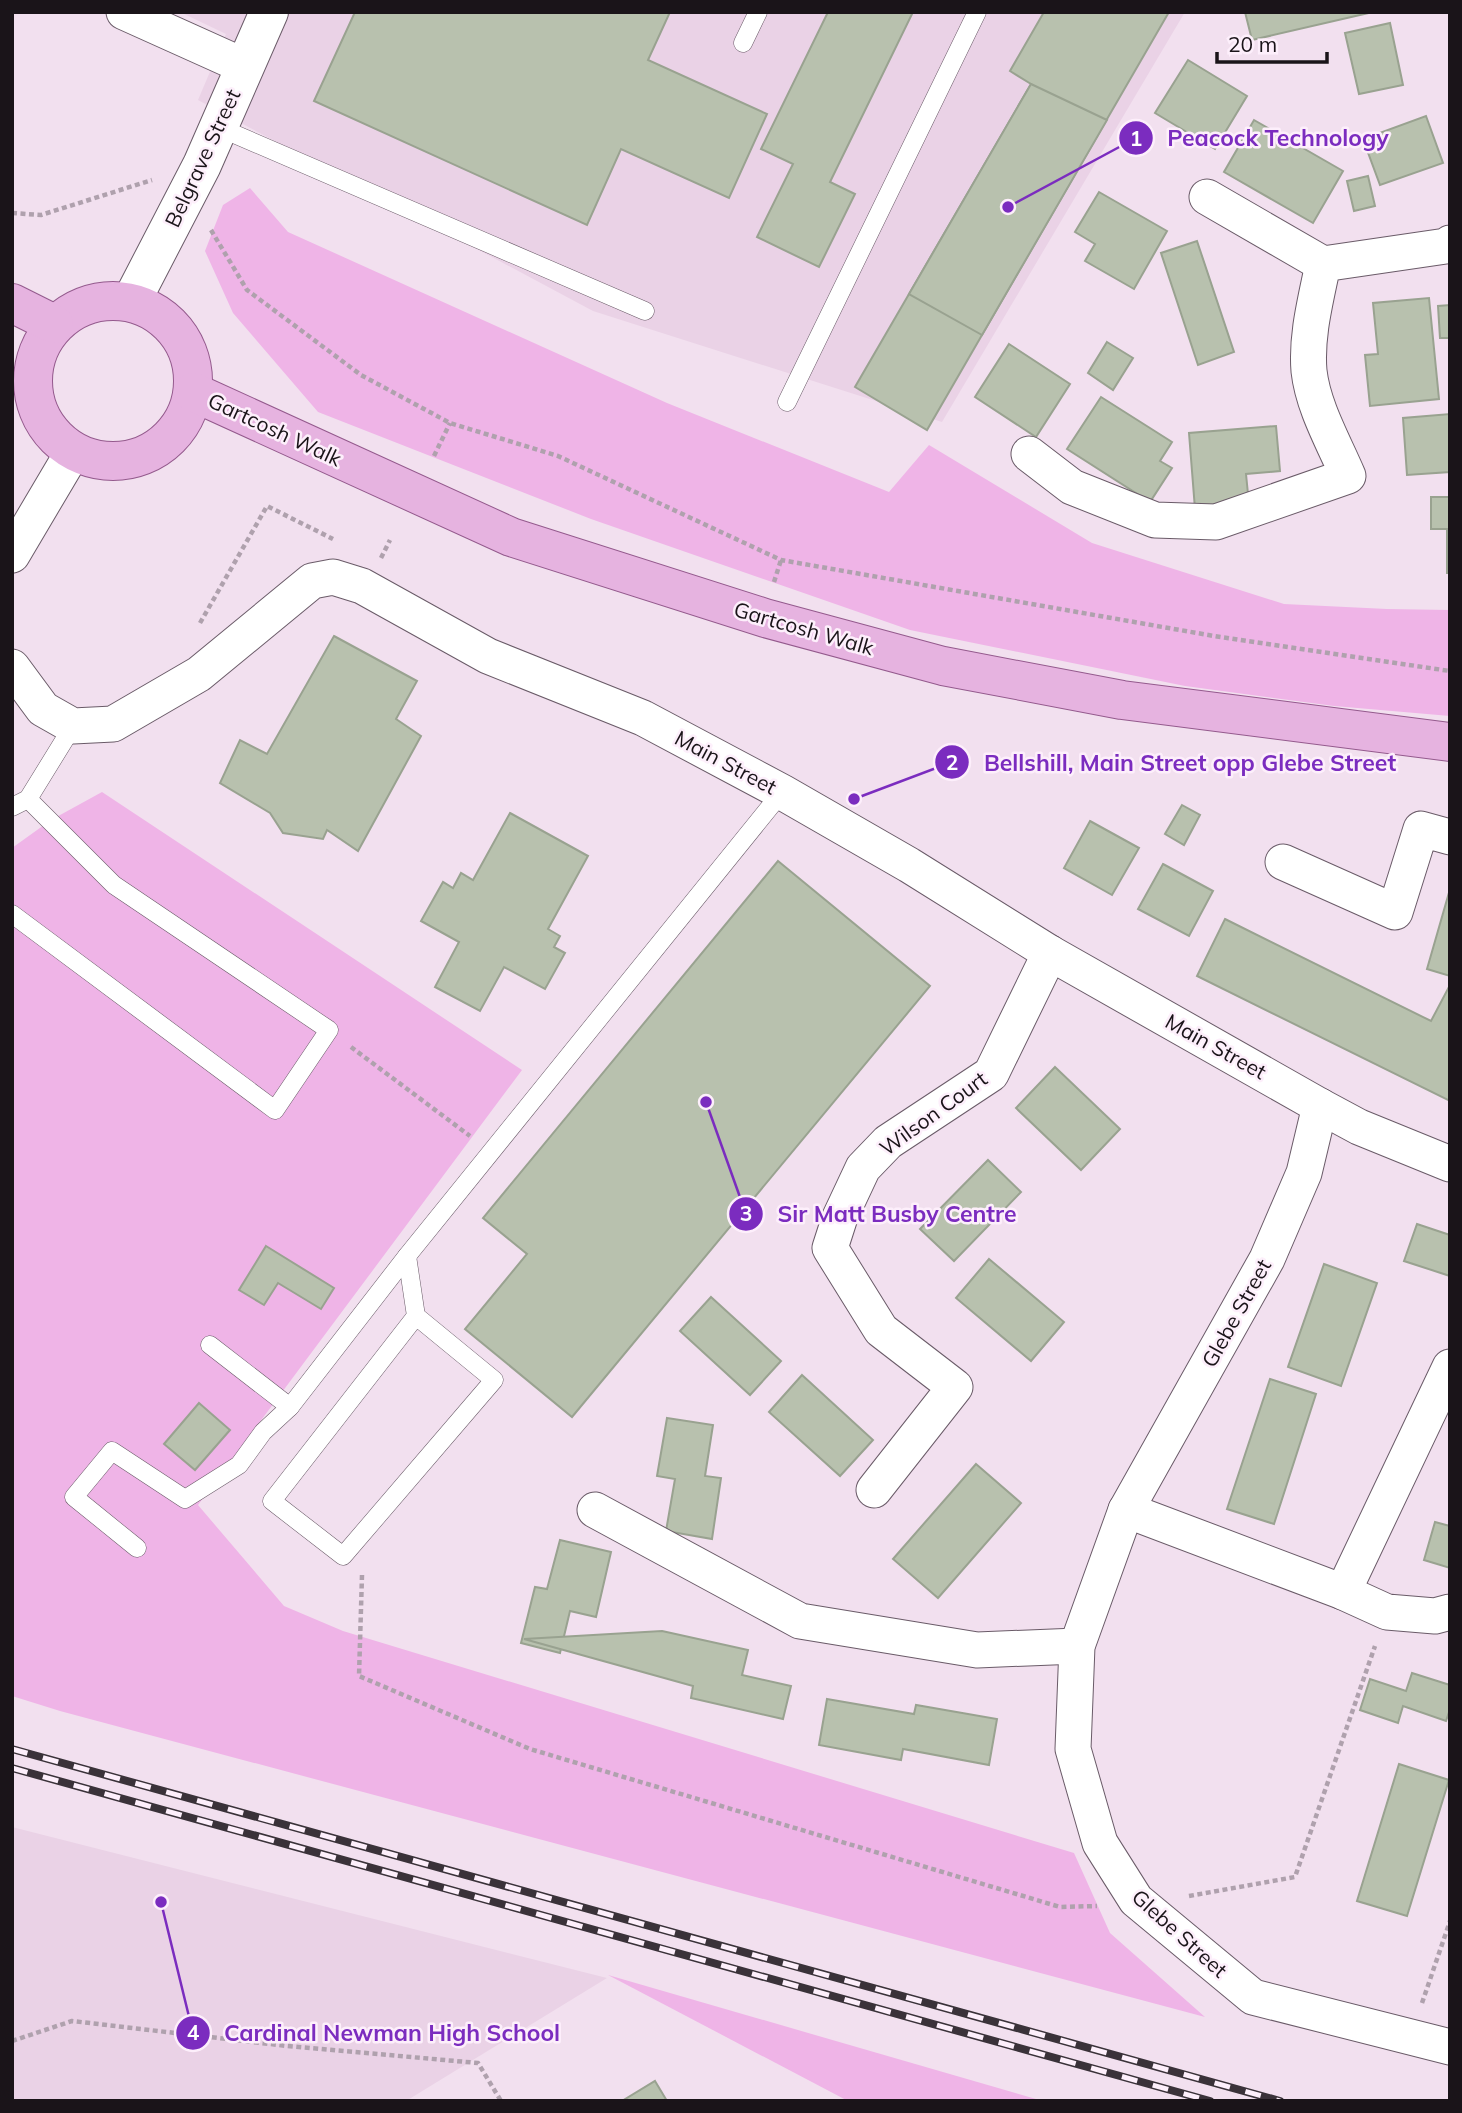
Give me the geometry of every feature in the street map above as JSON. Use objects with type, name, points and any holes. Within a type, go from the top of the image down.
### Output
[{"type":"main road","name":"Gartcosh Walk","points":[[98,301],[131,302],[162,317],[181,338],[192,364],[193,392],[185,419],[167,441],[155,450],[125,461],[98,460],[73,452],[51,434],[41,418],[32,394],[33,365],[43,339],[54,324],[71,311],[98,301]]},
{"type":"main road","points":[[12,303],[54,324]]},
{"type":"main road","name":"Gartcosh Walk","points":[[193,392],[511,537],[765,618],[943,666],[1122,700],[1450,742]]},
{"type":"street","points":[[124,12],[244,66]]},
{"type":"street","name":"Belgrave Street","points":[[131,302],[202,165],[269,12]]},
{"type":"street","points":[[1207,197],[1323,264],[1446,246],[1450,243]]},
{"type":"street","points":[[1029,454],[1072,487],[1155,520],[1216,522],[1348,476],[1319,410],[1309,371],[1311,325],[1323,264]]},
{"type":"street","points":[[12,555],[73,452]]},
{"type":"street","name":"Main Street","points":[[74,726],[113,723],[198,674],[312,581],[333,577],[362,586],[488,656],[643,718],[782,792],[909,865],[1050,953],[1320,1106],[1359,1126],[1450,1164]]},
{"type":"street","points":[[12,667],[43,709],[74,726]]},
{"type":"street","points":[[1283,862],[1395,912],[1421,829],[1450,837]]},
{"type":"street","name":"Wilson Court","points":[[874,1490],[955,1387],[881,1330],[830,1248],[840,1216],[863,1168],[888,1142],[990,1074],[1050,953]]},
{"type":"street","name":"Glebe Street","points":[[1320,1106],[1304,1173],[1266,1259],[1126,1510],[1077,1646],[1073,1749],[1100,1843],[1136,1900],[1253,1997],[1450,2047]]},
{"type":"street","points":[[1343,1592],[1450,1367]]},
{"type":"street","points":[[594,1510],[800,1621],[977,1650],[1077,1646]]},
{"type":"street","points":[[1126,1510],[1343,1592],[1387,1612],[1435,1616],[1450,1612]]},
{"type":"lane","points":[[743,43],[758,12]]},
{"type":"lane","points":[[787,402],[977,12]]},
{"type":"lane","points":[[218,127],[645,311]]},
{"type":"lane","points":[[12,914],[275,1110],[328,1030],[114,885],[20,803],[74,726]]},
{"type":"lane","points":[[137,1548],[74,1497],[112,1451],[185,1499],[239,1465],[262,1432],[290,1407],[407,1256],[782,792]]},
{"type":"lane","points":[[407,1256],[416,1316],[494,1380],[342,1556],[272,1501],[416,1316]]},
{"type":"lane","points":[[210,1345],[290,1407]]},
{"type":"path","points":[[12,213],[41,215],[202,165],[211,230],[247,290],[361,375],[450,423],[558,456],[781,560],[1214,636],[1450,671]]},
{"type":"path","points":[[434,456],[450,423]]},
{"type":"path","points":[[379,562],[390,540]]},
{"type":"path","points":[[328,1030],[492,1152]]},
{"type":"path","points":[[363,1533],[359,1676],[530,1749],[1060,1907],[1143,1905],[1294,1877],[1387,1612]]},
{"type":"path","points":[[1412,2037],[1450,1920]]},
{"type":"path","points":[[12,2041],[72,2021],[287,2046],[478,2063],[501,2101]]},
{"type":"shaded area","points":[[180,12],[1185,12],[942,422],[593,311],[198,100],[226,34]]},
{"type":"shaded area","points":[[250,188],[288,232],[667,403],[889,492],[929,445],[1092,543],[1284,604],[1450,610],[1450,716],[1334,706],[1185,686],[910,630],[591,519],[318,412],[233,313],[205,251],[223,205]]},
{"type":"shaded area","points":[[102,792],[522,1070],[198,1505],[284,1606],[343,1631],[1074,1853],[1110,1933],[1205,2017],[12,1696],[12,848],[51,820]]},
{"type":"shaded area","points":[[12,1827],[607,1978],[406,2101],[12,2101]]},
{"type":"shaded area","points":[[608,1975],[1043,2101],[848,2101]]},
{"type":"building","points":[[355,12],[670,12],[648,60],[767,114],[729,198],[621,149],[587,225],[314,101]]},
{"type":"building","points":[[828,12],[913,12],[830,182],[855,194],[819,267],[757,237],[793,164],[761,149]]},
{"type":"building","points":[[1044,12],[1169,12],[927,430],[855,387],[1031,84],[1010,71]]},
{"type":"building","points":[[1245,12],[1373,12],[1252,40]]},
{"type":"building","points":[[1390,23],[1403,85],[1359,94],[1345,33]]},
{"type":"building","points":[[1188,60],[1247,96],[1215,149],[1155,113]]},
{"type":"building","points":[[1031,84],[1107,120],[982,335],[909,294]]},
{"type":"building","points":[[1426,116],[1443,163],[1380,185],[1363,139]]},
{"type":"building","points":[[1254,120],[1343,171],[1313,223],[1224,172]]},
{"type":"building","points":[[1368,176],[1375,206],[1354,211],[1347,181]]},
{"type":"building","points":[[1099,192],[1167,231],[1134,289],[1085,261],[1095,244],[1075,232]]},
{"type":"building","points":[[1197,241],[1234,352],[1198,365],[1161,253]]},
{"type":"building","points":[[1429,298],[1439,399],[1370,406],[1365,355],[1378,354],[1373,303]]},
{"type":"building","points":[[1450,305],[1450,338],[1440,338],[1438,306]]},
{"type":"building","points":[[1107,342],[1133,358],[1113,390],[1088,373]]},
{"type":"building","points":[[1009,344],[1070,384],[1036,437],[975,397]]},
{"type":"building","points":[[1101,397],[1172,442],[1160,461],[1172,468],[1150,502],[1067,449]]},
{"type":"building","points":[[1450,414],[1450,472],[1407,475],[1403,418]]},
{"type":"building","points":[[1276,426],[1280,471],[1246,474],[1249,504],[1195,509],[1189,433]]},
{"type":"building","points":[[1431,497],[1450,497],[1450,573],[1447,573],[1447,529],[1431,529]]},
{"type":"building","points":[[334,636],[417,681],[396,719],[421,736],[358,851],[327,830],[323,839],[283,833],[270,813],[220,783],[240,740],[267,754]]},
{"type":"building","points":[[1182,805],[1200,815],[1184,845],[1165,834]]},
{"type":"building","points":[[510,813],[588,856],[548,929],[560,936],[554,947],[565,953],[545,989],[504,967],[480,1011],[435,987],[459,942],[421,921],[443,882],[453,888],[461,873],[473,880]]},
{"type":"building","points":[[1090,821],[1139,848],[1112,895],[1064,868]]},
{"type":"building","points":[[778,861],[930,986],[572,1417],[465,1329],[527,1254],[483,1218]]},
{"type":"building","points":[[1163,864],[1213,891],[1189,936],[1138,909]]},
{"type":"building","points":[[1450,889],[1450,976],[1427,969]]},
{"type":"building","points":[[1225,919],[1431,1021],[1450,985],[1450,1101],[1197,976]]},
{"type":"building","points":[[1055,1067],[1120,1129],[1081,1170],[1016,1108]]},
{"type":"building","points":[[988,1160],[1021,1192],[954,1261],[920,1229]]},
{"type":"building","points":[[1417,1224],[1450,1235],[1450,1276],[1404,1261]]},
{"type":"building","points":[[266,1246],[334,1288],[321,1309],[278,1283],[264,1305],[239,1290]]},
{"type":"building","points":[[989,1259],[1064,1322],[1031,1361],[956,1298]]},
{"type":"building","points":[[1324,1264],[1377,1283],[1341,1386],[1288,1367]]},
{"type":"building","points":[[711,1297],[781,1361],[750,1395],[680,1331]]},
{"type":"building","points":[[802,1375],[873,1440],[840,1476],[769,1412]]},
{"type":"building","points":[[1270,1379],[1316,1394],[1274,1524],[1227,1509]]},
{"type":"building","points":[[199,1403],[230,1430],[195,1470],[164,1444]]},
{"type":"building","points":[[667,1418],[713,1425],[705,1476],[721,1478],[712,1539],[666,1531],[675,1479],[657,1476]]},
{"type":"building","points":[[976,1464],[1021,1503],[938,1598],[893,1559]]},
{"type":"building","points":[[1435,1522],[1450,1526],[1450,1568],[1424,1560]]},
{"type":"building","points":[[560,1540],[611,1552],[596,1617],[570,1611],[560,1653],[521,1643],[535,1587],[547,1589]]},
{"type":"building","points":[[662,1631],[748,1650],[742,1675],[791,1686],[783,1719],[691,1698],[693,1686],[524,1639]]},
{"type":"building","points":[[1412,1673],[1450,1685],[1450,1709],[1446,1721],[1403,1706],[1398,1723],[1360,1710],[1370,1679],[1406,1691]]},
{"type":"building","points":[[827,1699],[914,1714],[916,1705],[997,1719],[989,1765],[903,1749],[901,1760],[819,1745]]},
{"type":"building","points":[[1399,1764],[1449,1780],[1407,1916],[1357,1901]]},
{"type":"building","points":[[655,2081],[667,2101],[622,2101]]},
{"type":"railway","points":[[12,1749],[1280,2101]]},
{"type":"railway","points":[[12,1768],[1210,2101]]},
{"type":"place","name":"Peacock Technology","points":[[1008,207]]},
{"type":"place","name":"Bellshill, Main Street opp Glebe Street","points":[[854,799]]},
{"type":"place","name":"Sir Matt Busby Centre","points":[[706,1102]]},
{"type":"place","name":"Cardinal Newman High School","points":[[161,1902]]}]
